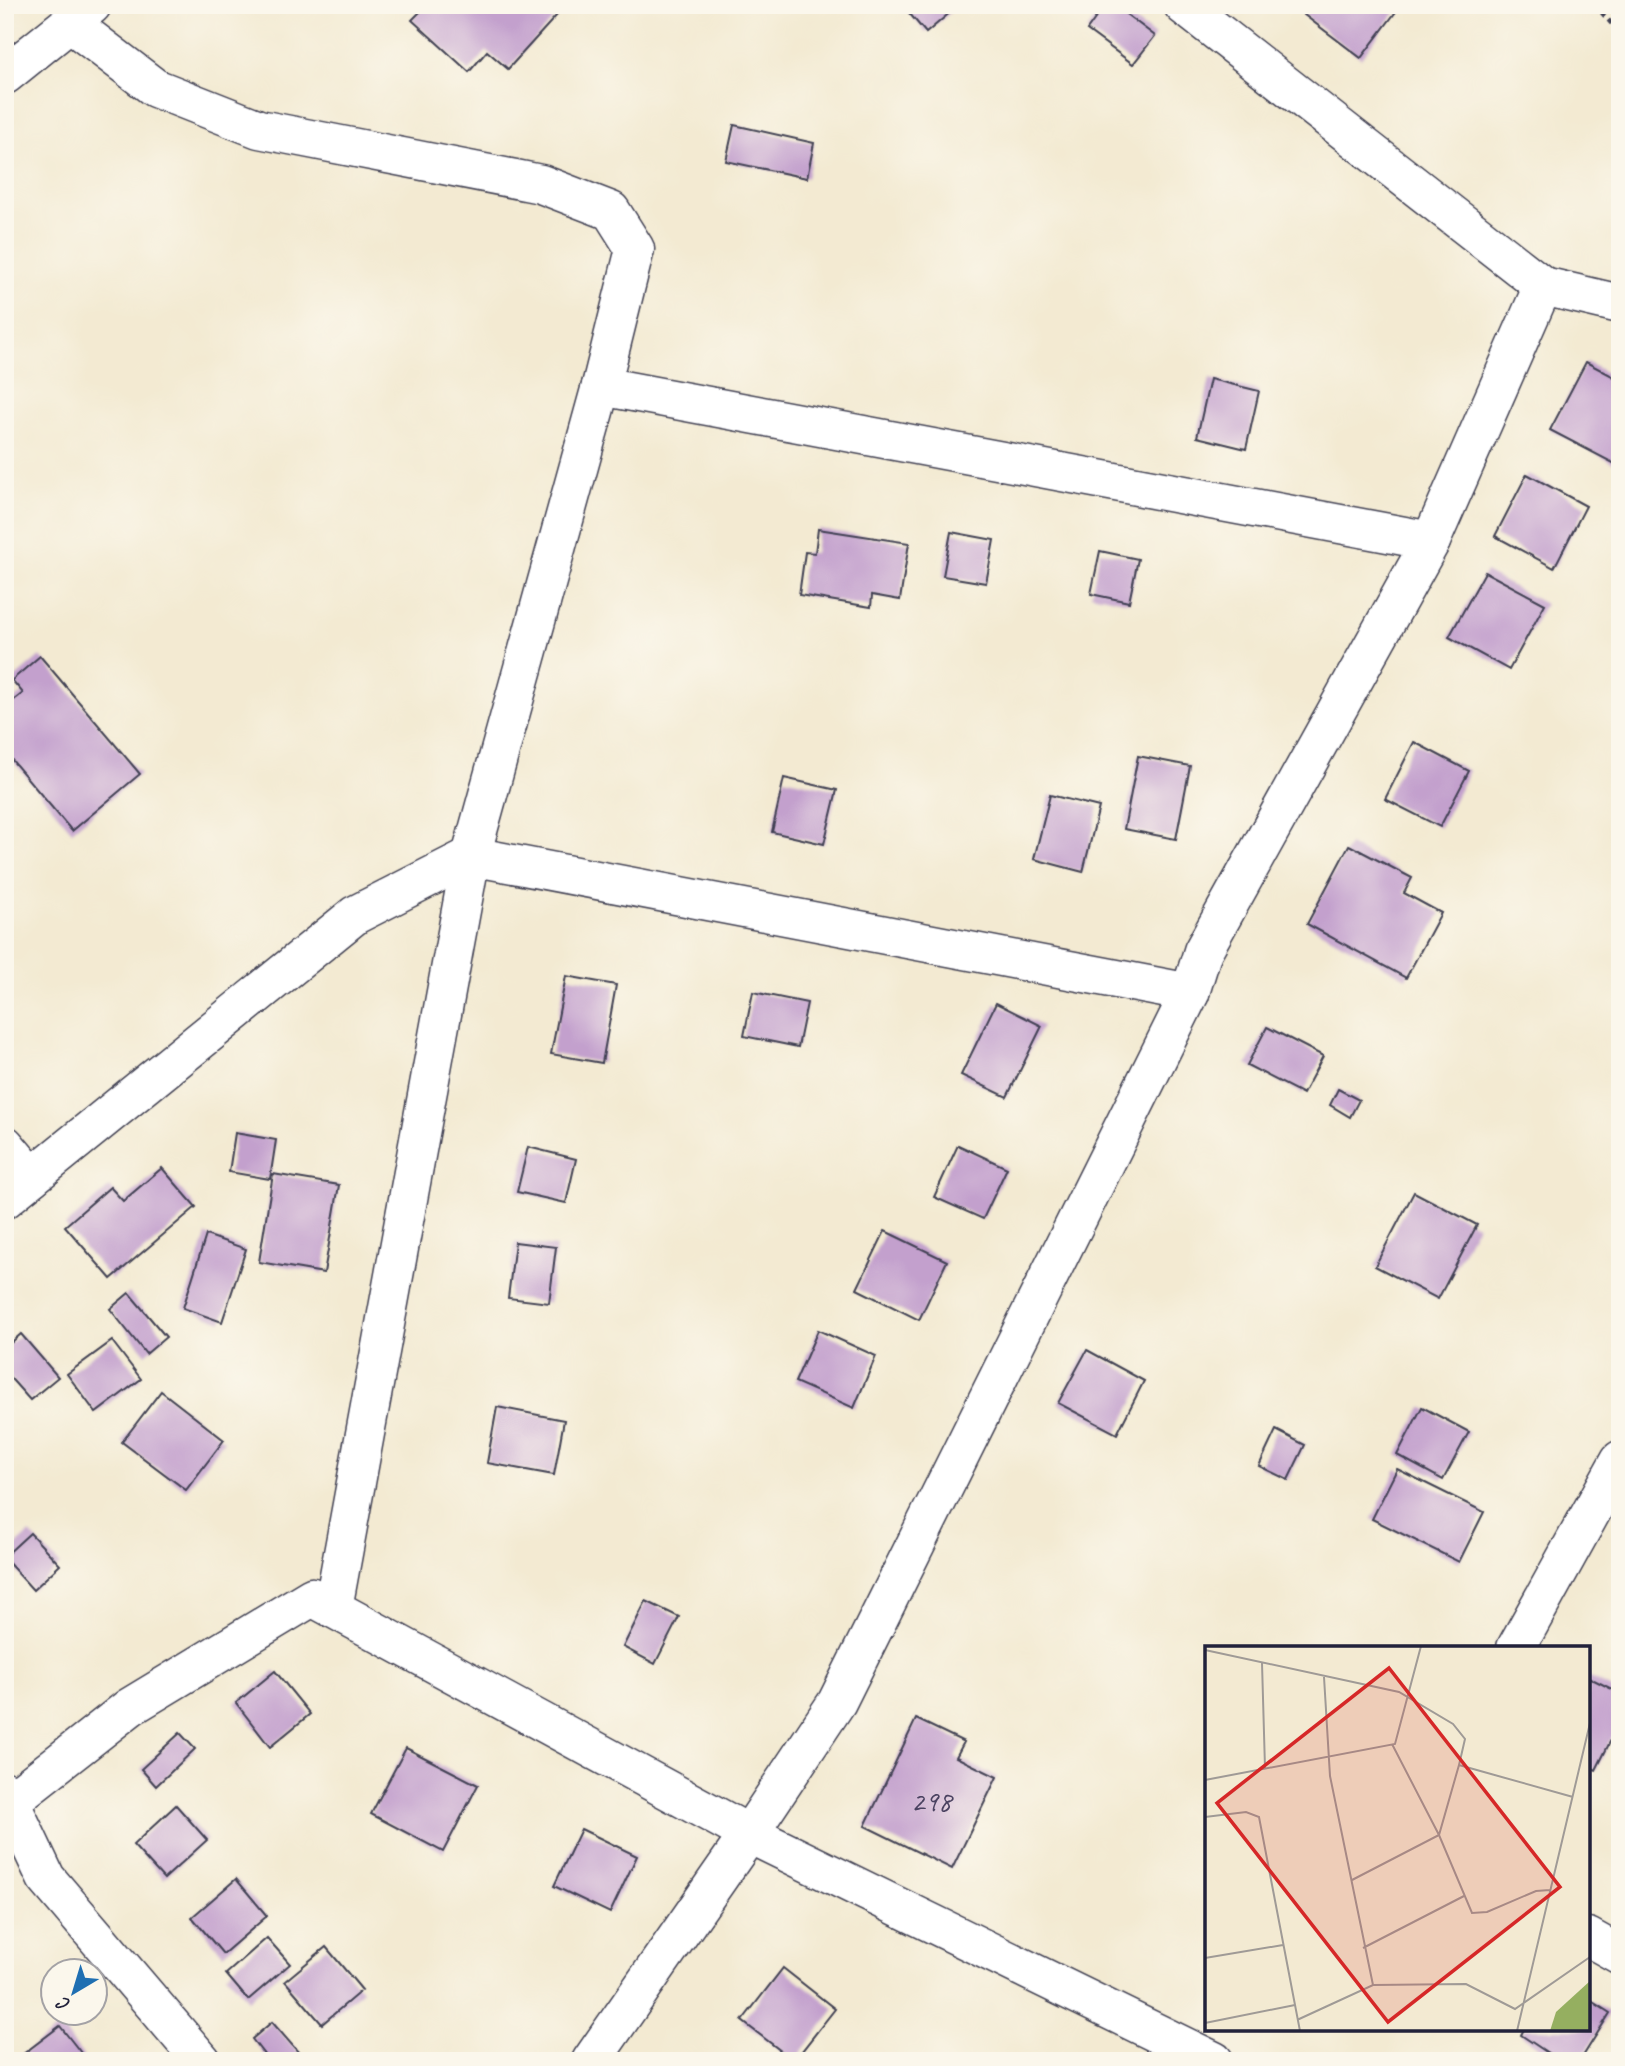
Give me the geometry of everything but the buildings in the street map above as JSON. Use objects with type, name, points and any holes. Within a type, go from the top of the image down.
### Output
[{"type":"street","points":[[1183,5],[1544,286],[1620,304]]},
{"type":"street","points":[[5,75],[81,14],[155,88],[259,129],[541,184],[611,211],[635,249],[601,386],[471,856],[332,1608]]},
{"type":"street","points":[[591,2061],[837,1702],[1190,993],[1203,951],[1431,541],[1544,286]]},
{"type":"street","points":[[601,386],[1431,541]]},
{"type":"street","points":[[5,1144],[19,1188],[355,915],[471,856],[1190,993]]},
{"type":"street","points":[[1517,1646],[1620,1460]]},
{"type":"street","points":[[202,2061],[46,1878],[7,1799],[130,1707],[312,1597],[749,1834],[1190,2056]]},
{"type":"street","points":[[1590,1938],[1620,1955]]},
{"type":"path","points":[[1595,5],[1620,33]]},
{"type":"path","points":[[1607,5],[1620,14]]}]
